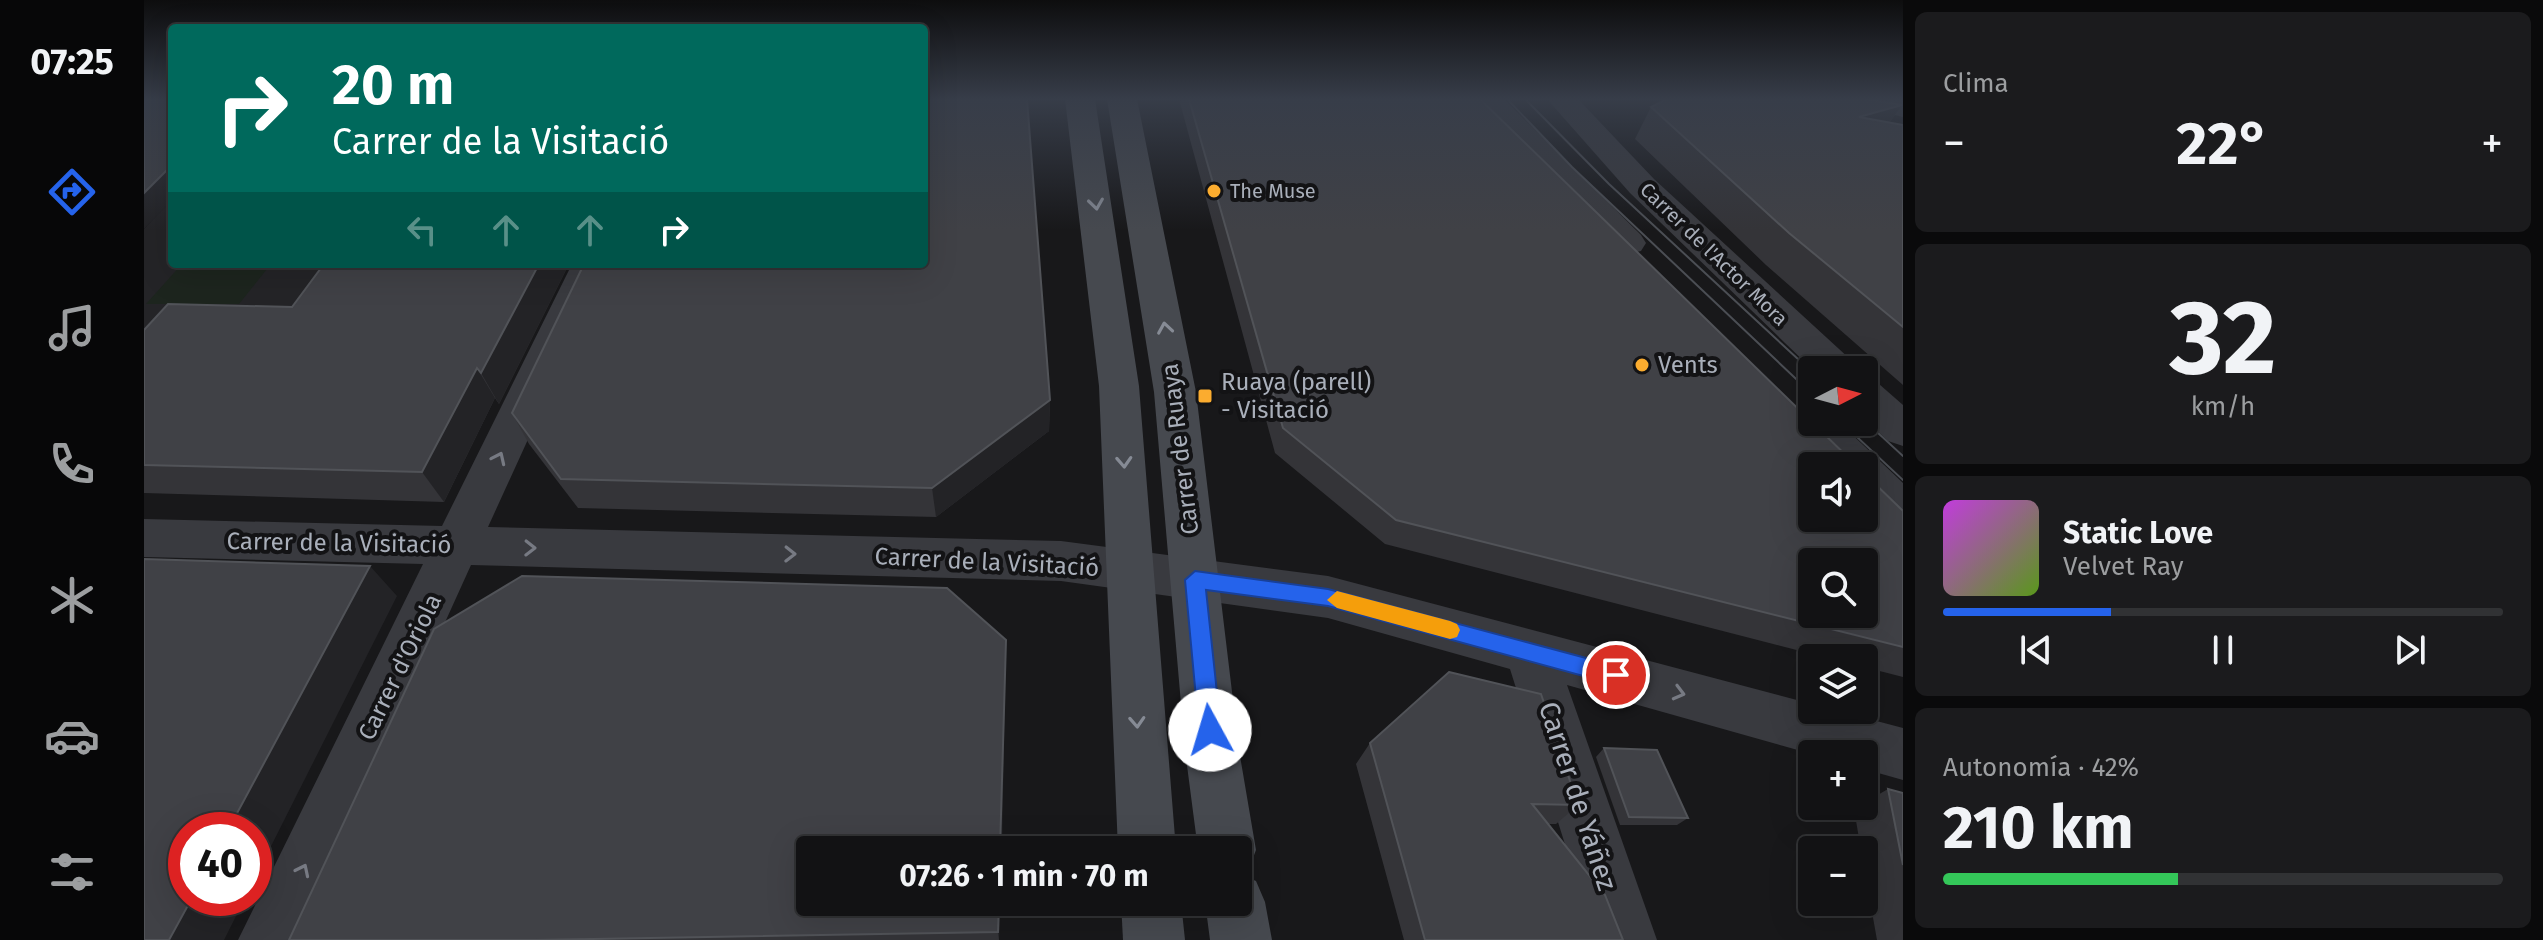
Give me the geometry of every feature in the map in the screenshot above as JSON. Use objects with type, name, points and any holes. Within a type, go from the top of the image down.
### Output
[{"type":"street","points":[[1086,143],[1118,371],[1146,836]]},
{"type":"street","name":"Carrer de Ruaya","points":[[1130,143],[1175,392],[1212,750],[1225,836]]},
{"type":"street","points":[[1530,143],[1654,268]]},
{"type":"street","name":"Carrer de l'Actor Mora","points":[[1602,143],[1642,186],[1822,356]]},
{"type":"street","name":"Carrer d'Oriola","points":[[269,940],[588,268]]},
{"type":"street","points":[[1786,398],[1842,452]]},
{"type":"street","points":[[1878,407],[1903,430]]},
{"type":"street","points":[[1878,487],[1903,511]]},
{"type":"street","name":"Carrer de la Visitació","points":[[144,538],[1061,561],[1328,597],[1903,754]]},
{"type":"street","name":"Carrer de Yáñez","points":[[1530,652],[1626,940]]},
{"type":"street","points":[[1152,916],[1154,940]]},
{"type":"street","points":[[1237,916],[1241,940]]},
{"type":"shaded area","points":[[168,203],[168,268],[360,268],[144,394],[144,229]]},
{"type":"shaded area","points":[[178,268],[268,268],[239,304],[146,304]]},
{"type":"building","points":[[144,143],[168,143],[168,169],[144,193]]},
{"type":"building","points":[[928,143],[1030,143],[1050,400],[932,488],[561,479],[512,413],[582,268],[928,268]]},
{"type":"building","points":[[1202,143],[1525,143],[1798,409],[1798,436],[1826,436],[1843,452],[1798,452],[1798,532],[1878,532],[1878,487],[1903,511],[1903,647],[1827,628],[1878,628],[1878,548],[1798,548],[1798,621],[1396,520],[1283,428]]},
{"type":"building","points":[[1690,143],[1903,143],[1903,327],[1789,233]]},
{"type":"building","points":[[321,268],[537,268],[481,373],[477,368],[422,472],[144,465],[144,330],[168,304],[292,307]]},
{"type":"building","points":[[144,559],[370,566],[238,812],[168,812],[168,916],[182,916],[169,940],[144,940]]},
{"type":"building","points":[[522,576],[947,588],[1006,640],[1000,836],[796,836],[796,916],[999,916],[998,932],[536,940],[289,940],[434,629]]},
{"type":"building","points":[[1449,672],[1541,694],[1578,805],[1532,804],[1605,895],[1623,940],[1425,940],[1370,743]]},
{"type":"building","points":[[1604,748],[1657,750],[1688,818],[1629,817]]},
{"type":"building","points":[[1888,789],[1903,793],[1903,865]]},
{"type":"tram line","points":[[1549,143],[1798,381]]},
{"type":"tram line","points":[[1568,143],[1798,359]]},
{"type":"tram line","points":[[1878,433],[1903,456]]},
{"type":"tram line","points":[[1856,436],[1903,480]]},
{"type":"slow traffic","points":[[1337,600],[1450,630]]},
{"type":"place","name":"The Muse","points":[[1214,191]]},
{"type":"place","name":"Vents","points":[[1642,365]]},
{"type":"place","name":"Ruaya (parell) - Visitació","points":[[1205,396]]},
{"type":"route","points":[[1210,730],[1195,580],[1328,597],[1616,675]]}]
